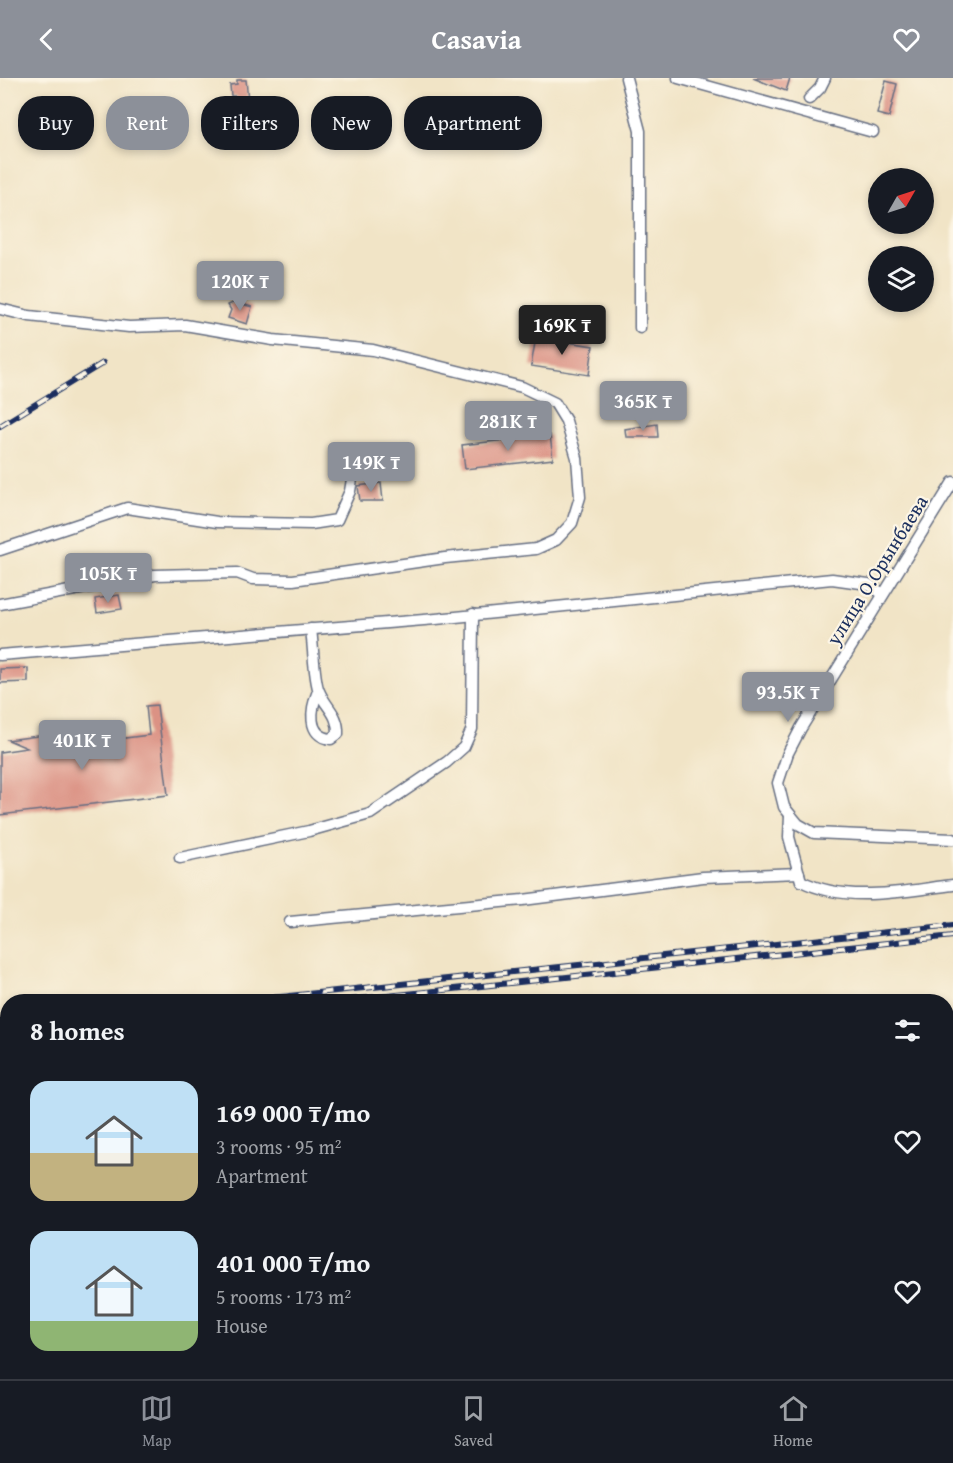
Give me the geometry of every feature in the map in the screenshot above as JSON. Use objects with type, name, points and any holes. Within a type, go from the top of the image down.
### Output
[{"type":"street","points":[[626,78],[640,131],[640,328]]},
{"type":"street","points":[[678,78],[873,132]]},
{"type":"street","points":[[809,99],[820,88],[825,78]]},
{"type":"street","points":[[0,309],[29,316],[129,327],[185,325],[273,340],[373,350],[522,387],[555,403],[566,421],[577,458],[580,497],[572,523],[556,540],[536,549],[445,558],[293,580],[253,579],[237,573],[155,575],[0,604]]},
{"type":"street","points":[[0,550],[127,508],[217,522],[311,524],[337,520],[350,491],[356,456]]},
{"type":"street","name":"улица О.Орынбаева","points":[[790,815],[784,807],[778,783],[788,753],[953,482]]},
{"type":"street","points":[[0,655],[311,629],[832,579],[868,584],[883,594]]},
{"type":"street","points":[[180,858],[309,831],[370,814],[447,762],[464,747],[472,729],[473,614]]},
{"type":"street","points":[[311,629],[318,691]]},
{"type":"street","points":[[790,815],[798,824],[814,833],[953,839]]},
{"type":"street","points":[[790,815],[789,837],[801,881],[821,890],[869,895],[953,885]]},
{"type":"street","points":[[290,922],[523,900],[703,877],[799,873]]},
{"type":"building","points":[[753,78],[790,78],[786,91]]},
{"type":"building","points":[[237,80],[246,80],[248,96],[231,96],[230,85],[237,84]]},
{"type":"building","points":[[886,81],[897,84],[889,117],[877,114]]},
{"type":"building","points":[[235,302],[252,307],[247,324],[228,318],[231,310],[228,305]]},
{"type":"building","points":[[536,337],[593,346],[589,375],[531,366]]},
{"type":"building","points":[[657,424],[658,437],[626,437],[625,429]]},
{"type":"building","points":[[550,435],[553,459],[465,469],[462,445]]},
{"type":"building","points":[[381,483],[383,501],[360,501],[358,486]]},
{"type":"building","points":[[119,595],[122,609],[97,613],[95,599]]},
{"type":"building","points":[[28,668],[28,682],[0,683],[0,669]]},
{"type":"building","points":[[157,705],[168,795],[0,815],[0,752],[27,748],[8,740],[60,733],[61,746],[149,735],[146,706]]},
{"type":"railway","points":[[0,426],[103,363]]},
{"type":"railway","points":[[308,994],[953,925]]},
{"type":"railway","points":[[406,994],[953,936]]}]
